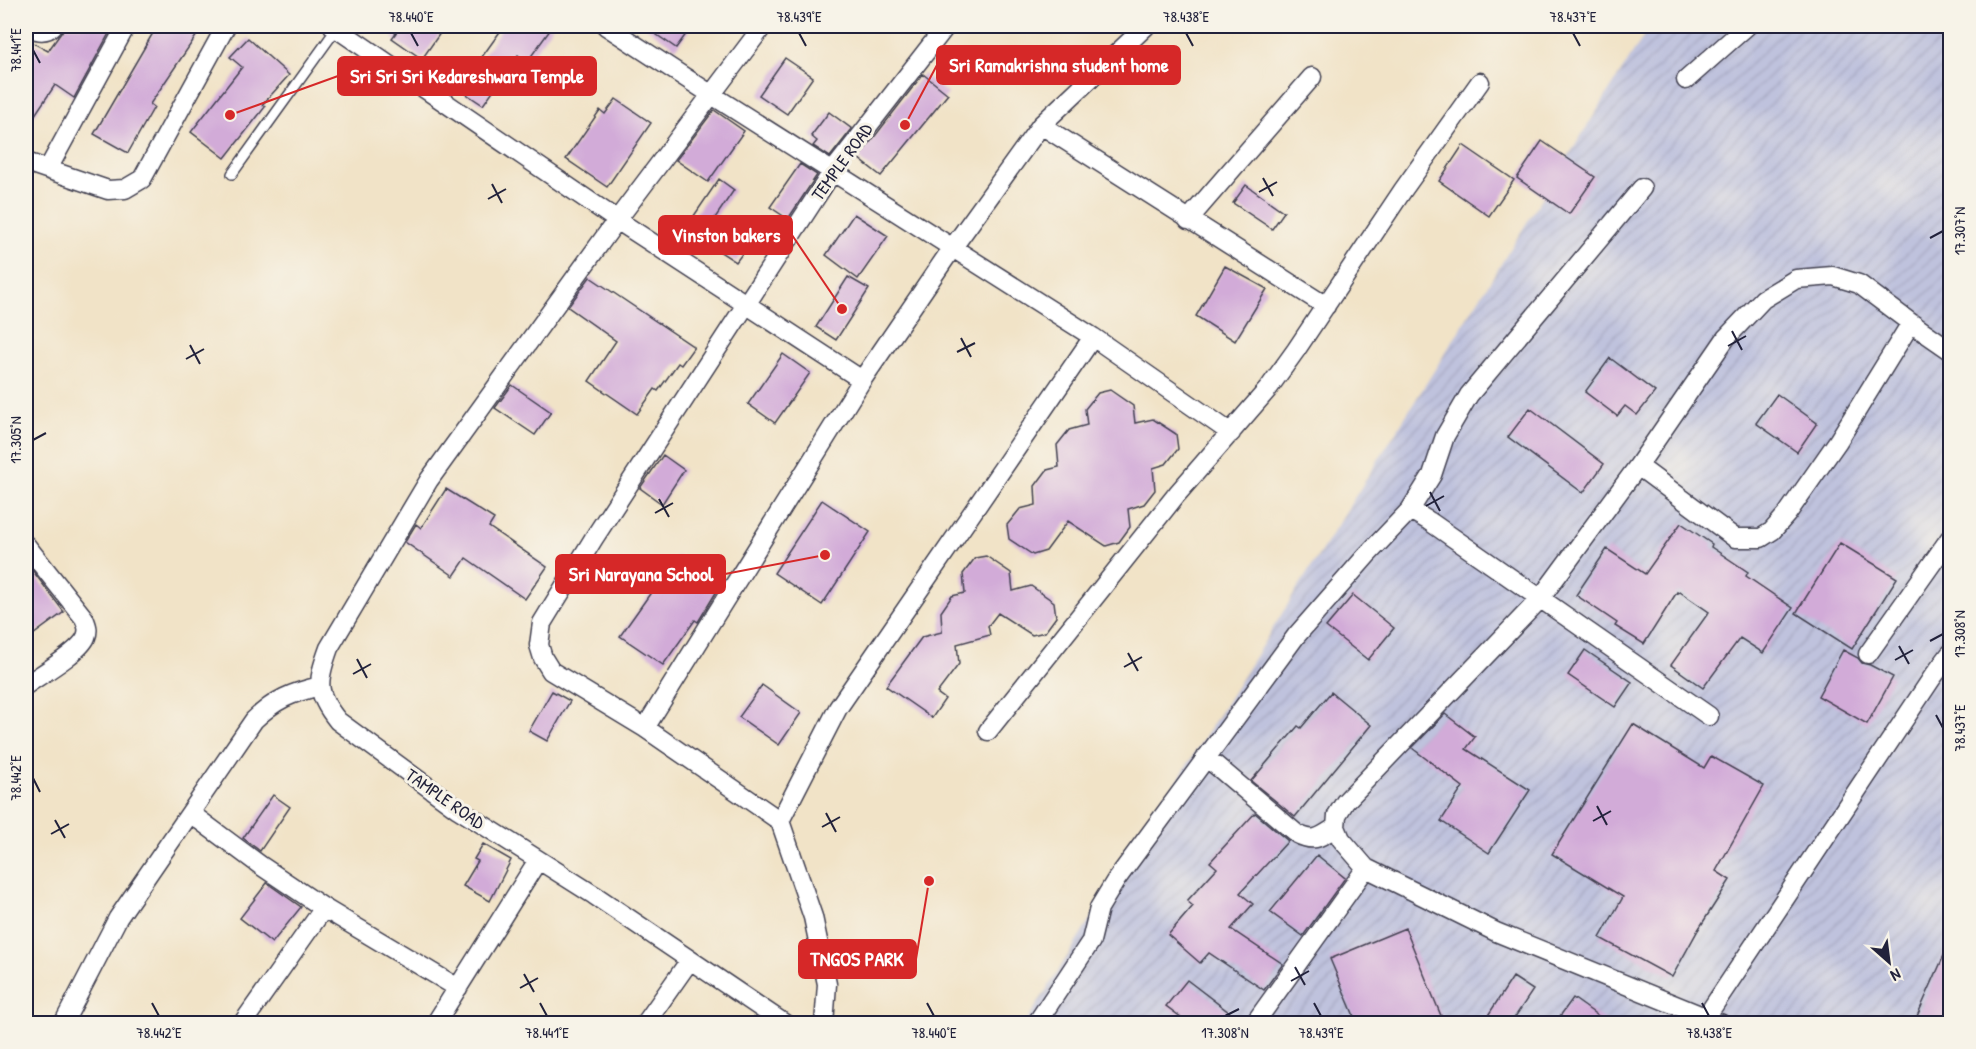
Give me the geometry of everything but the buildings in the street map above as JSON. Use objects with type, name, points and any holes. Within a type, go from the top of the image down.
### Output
[{"type":"street","points":[[26,27],[42,32],[53,26]]},
{"type":"street","points":[[48,169],[126,26]]},
{"type":"street","points":[[26,162],[108,190],[125,189],[142,179],[226,26]]},
{"type":"street","points":[[606,26],[1093,337],[1231,432]]},
{"type":"street","points":[[63,1023],[118,918],[254,720],[270,705],[292,693],[320,686],[322,668],[329,648],[429,480],[617,220],[764,26]]},
{"type":"street","name":"TEMPLE ROAD","points":[[780,821],[645,728],[551,671],[543,658],[539,645],[543,623],[594,538],[833,171],[946,26]]},
{"type":"street","points":[[645,728],[862,380],[952,247],[1041,125],[1146,26]]},
{"type":"street","points":[[1686,80],[1747,26]]},
{"type":"street","points":[[335,27],[617,220],[862,380]]},
{"type":"street","points":[[1188,220],[1312,77]]},
{"type":"street","points":[[988,731],[1177,494],[1268,389],[1403,190],[1480,82]]},
{"type":"street","points":[[1041,125],[1326,306]]},
{"type":"street","points":[[1036,1023],[1091,941],[1099,908],[1116,880],[1296,636],[1410,510],[1432,475],[1445,436],[1469,395],[1642,188]]},
{"type":"street","points":[[1950,350],[1859,284],[1833,276],[1796,279],[1763,299],[1726,338],[1638,466],[1540,599],[1345,802],[1337,815],[1336,827],[1341,839],[1366,868],[1496,932],[1714,1020],[1950,654]]},
{"type":"street","points":[[1638,466],[1735,538],[1761,538],[1772,531],[1787,514],[1838,441],[1911,323]]},
{"type":"street","points":[[824,1023],[827,984],[813,917],[780,821],[838,708],[1093,337]]},
{"type":"street","points":[[1410,510],[1709,716]]},
{"type":"street","points":[[1868,654],[1950,538]]},
{"type":"street","points":[[26,544],[84,618],[87,635],[80,646],[26,685]]},
{"type":"street","name":"TAMPLE ROAD","points":[[320,686],[325,705],[338,722],[458,809],[785,1023]]},
{"type":"street","points":[[1206,757],[1297,834],[1307,839],[1318,838],[1336,827]]},
{"type":"street","points":[[190,813],[260,866],[324,908],[458,988]]},
{"type":"street","points":[[435,1023],[538,860]]},
{"type":"street","points":[[1254,1023],[1366,868]]},
{"type":"street","points":[[242,1023],[324,908]]},
{"type":"street","points":[[645,1023],[690,960]]},
{"type":"lane","points":[[232,174],[335,27]]},
{"type":"shaded area","points":[[1650,26],[1950,26],[1950,1023],[1025,1024]]},
{"type":"place","name":"Sri Sri Sri Kedareshwara Temple","points":[[230,115]]},
{"type":"place","name":"Sri Ramakrishna student home","points":[[905,125]]},
{"type":"place","name":"Vinston bakers","points":[[842,309]]},
{"type":"place","name":"Sri Narayana School","points":[[825,555]]},
{"type":"place","name":"TNGOS PARK","points":[[929,881]]}]
